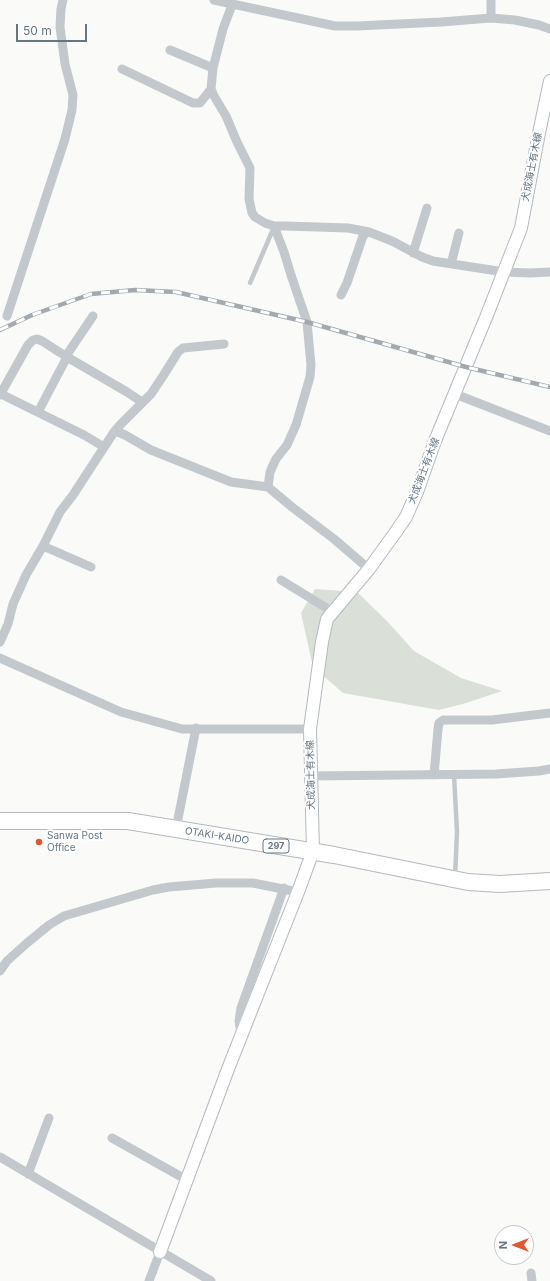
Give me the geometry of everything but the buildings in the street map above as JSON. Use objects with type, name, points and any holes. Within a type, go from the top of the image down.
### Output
[{"type":"highway","name":"OTAKI-KAIDO","points":[[0,821],[128,821],[354,858],[455,880],[482,884],[550,881]]},
{"type":"main road","name":"犬成海士有木線","points":[[313,851],[310,729],[322,642],[327,620],[369,569],[406,517],[521,228],[550,81]]},
{"type":"main road","points":[[160,1252],[241,1036],[313,851]]},
{"type":"street","points":[[7,316],[65,139],[72,110],[73,95],[65,64],[60,27],[61,9],[64,0]]},
{"type":"street","points":[[214,0],[335,26],[418,24],[491,18],[515,20],[539,25],[550,30]]},
{"type":"street","points":[[491,0],[491,18]]},
{"type":"street","points":[[232,4],[223,29],[213,68],[211,89],[226,116],[250,168],[249,198],[252,213],[255,217],[264,223],[274,226],[348,228],[368,232],[392,241],[433,261],[504,272],[550,272]]},
{"type":"street","points":[[170,50],[213,68]]},
{"type":"street","points":[[122,69],[193,103],[200,103],[211,89]]},
{"type":"street","points":[[414,252],[427,208]]},
{"type":"street","points":[[268,487],[270,472],[276,458],[287,445],[296,425],[310,377],[311,365],[307,322],[274,226]]},
{"type":"street","points":[[341,295],[347,283],[364,236],[368,232]]},
{"type":"street","points":[[451,264],[459,233]]},
{"type":"street","points":[[38,412],[66,357],[93,316]]},
{"type":"street","points":[[104,447],[38,412],[1,395],[28,345],[33,340],[37,339],[42,341],[142,402]]},
{"type":"street","points":[[0,642],[8,624],[13,604],[23,582],[60,512],[73,495],[114,432],[151,394],[178,352],[184,348],[224,344]]},
{"type":"street","points":[[455,394],[550,431]]},
{"type":"street","points":[[114,432],[118,432],[151,450],[231,482],[268,487],[292,508],[334,539],[369,569]]},
{"type":"street","points":[[43,546],[91,567]]},
{"type":"street","points":[[281,580],[333,612]]},
{"type":"street","points":[[0,658],[121,712],[182,729],[310,729]]},
{"type":"street","points":[[434,775],[438,729],[439,723],[443,720],[492,720],[550,713]]},
{"type":"street","points":[[176,829],[196,728]]},
{"type":"street","points":[[311,776],[496,774],[550,769]]},
{"type":"street","points":[[0,971],[7,961],[27,943],[49,925],[64,916],[153,890],[169,887],[216,883],[253,883],[298,892]]},
{"type":"street","points":[[241,1036],[239,1021],[241,1008],[284,888]]},
{"type":"street","points":[[28,1174],[49,1118]]},
{"type":"street","points":[[112,1138],[187,1180]]},
{"type":"street","points":[[0,1157],[211,1281]]},
{"type":"street","points":[[149,1281],[160,1252]]},
{"type":"lane","points":[[250,283],[274,226]]},
{"type":"lane","points":[[454,775],[457,832],[455,880]]},
{"type":"shaded area","points":[[315,589],[357,592],[387,621],[414,651],[461,678],[502,691],[439,710],[343,693],[313,667],[301,613]]},
{"type":"railway","points":[[0,330],[32,315],[91,294],[135,290],[176,292],[307,322],[466,367],[550,387]]},
{"type":"place","name":"Sanwa Post Office","points":[[39,842]]}]
